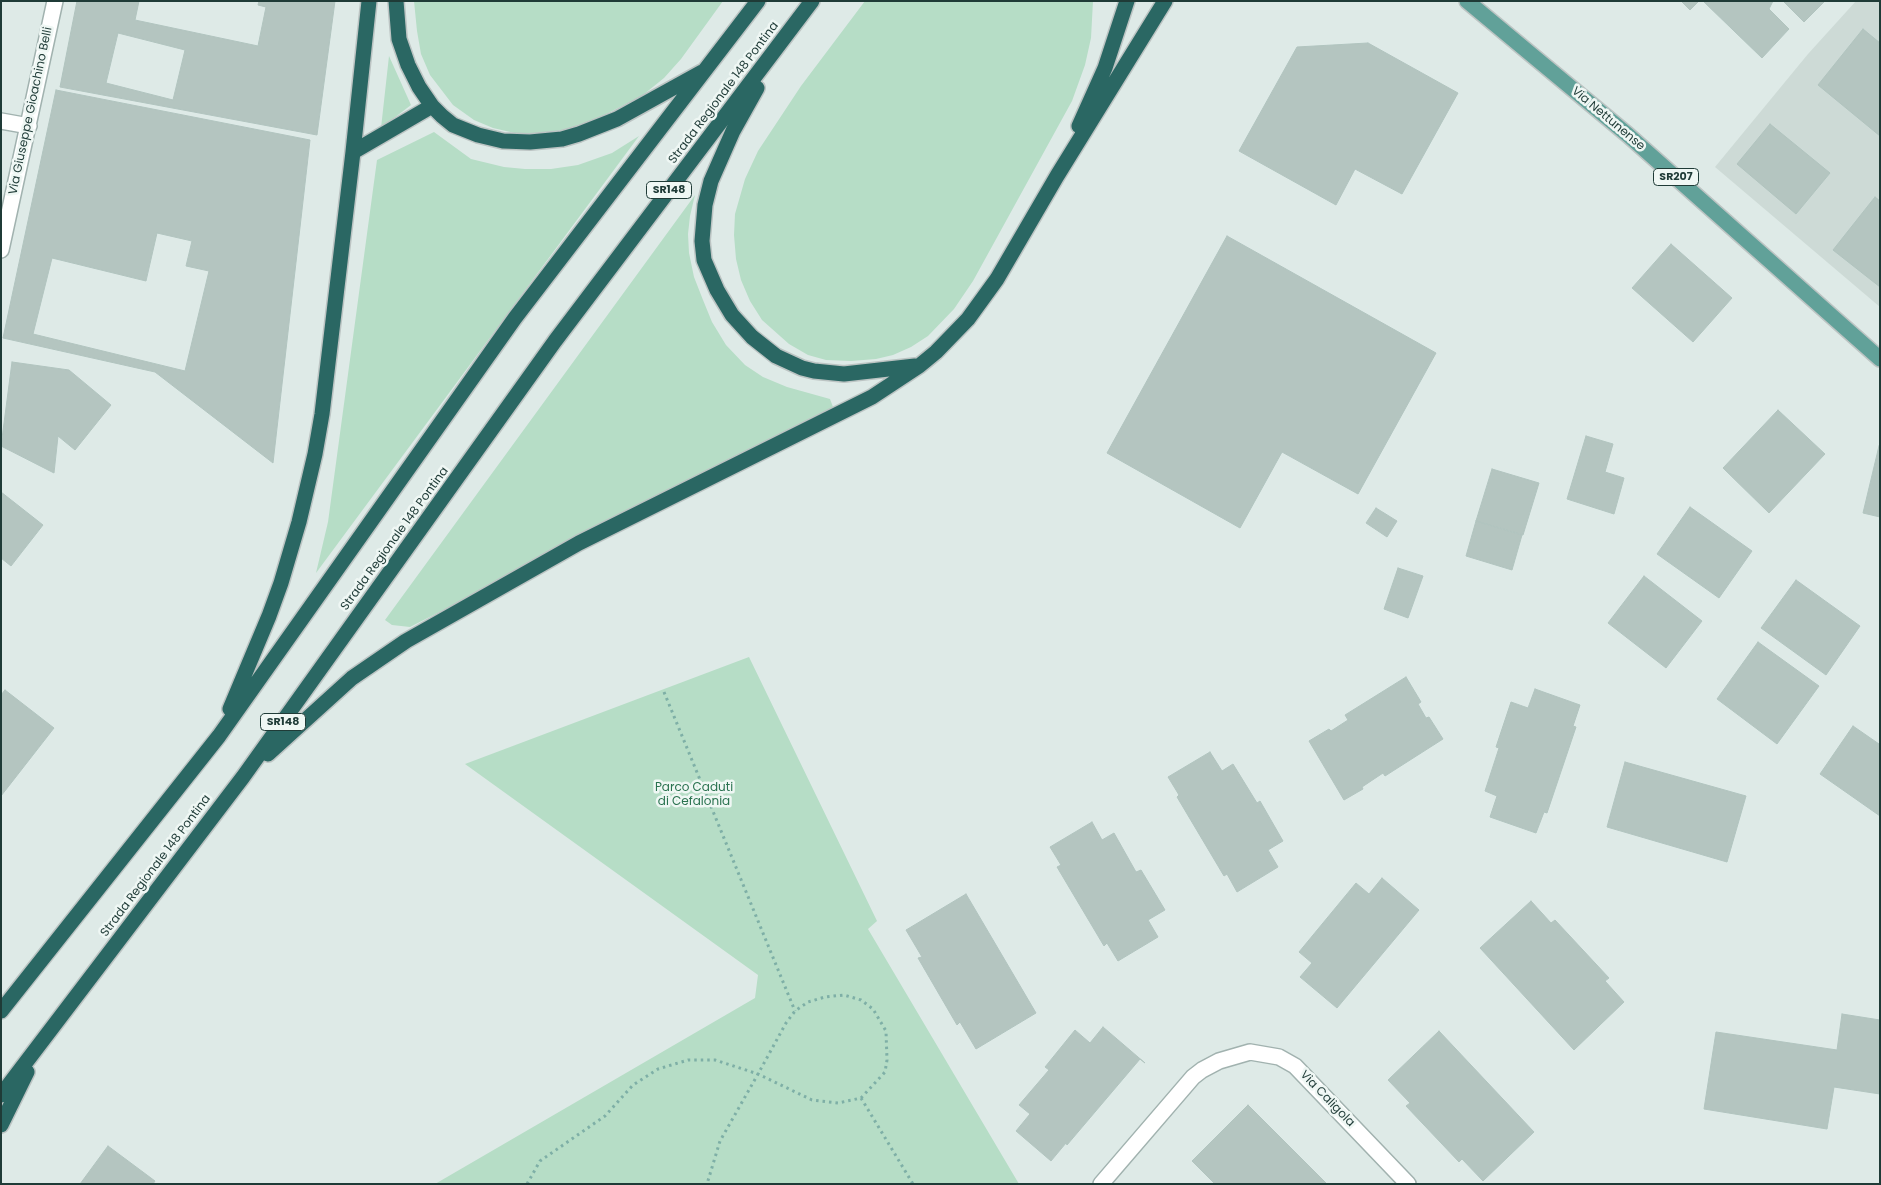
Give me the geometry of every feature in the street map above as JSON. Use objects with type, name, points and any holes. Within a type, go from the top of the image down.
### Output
[{"type":"highway","points":[[219,736],[269,616],[290,555],[308,488],[320,428],[369,1]]},
{"type":"highway","points":[[396,1],[397,25],[403,53],[413,77],[432,106],[453,125],[478,135],[503,141],[546,141],[579,134],[617,119],[708,69]]},
{"type":"highway","points":[[1,1011],[219,736],[515,318],[708,69],[758,1]]},
{"type":"highway","name":"Strada Regionale 148 Pontina","points":[[1,1095],[243,777],[554,341],[812,1]]},
{"type":"highway","points":[[1057,176],[1103,65],[1118,14],[1117,1]]},
{"type":"highway","points":[[1057,176],[1105,68],[1127,1]]},
{"type":"highway","points":[[243,777],[298,725],[352,678],[406,641],[579,543],[872,397],[919,366],[952,337],[982,300],[1008,261],[1057,176],[1165,1]]},
{"type":"highway","points":[[1150,27],[1174,1]]},
{"type":"highway","points":[[784,39],[733,131],[711,182],[705,205],[702,241],[704,260],[710,277],[724,303],[742,328],[762,346],[796,365],[814,371],[844,374],[919,366]]},
{"type":"highway","points":[[353,152],[432,106]]},
{"type":"highway","points":[[1,1125],[43,1039]]},
{"type":"main road","name":"Via Nettunense","points":[[1467,1],[1628,135],[1880,359]]},
{"type":"street","name":"Via Giuseppe Gioachino Belli","points":[[1,250],[55,1]]},
{"type":"street","points":[[1,121],[29,126]]},
{"type":"street","name":"Via Caligola","points":[[1101,1184],[1194,1077],[1202,1070],[1219,1061],[1250,1052],[1279,1057],[1295,1066],[1408,1184]]},
{"type":"path","points":[[664,692],[796,1011]]},
{"type":"path","points":[[527,1184],[540,1161],[605,1116],[633,1085],[658,1069],[688,1060],[715,1060],[758,1074],[812,1100],[838,1103],[861,1098],[885,1072],[887,1060],[886,1031],[873,1009],[861,1000],[844,995],[825,997],[808,1002],[796,1011],[786,1023],[758,1074],[720,1141],[707,1184]]},
{"type":"path","points":[[861,1098],[913,1184]]},
{"type":"shaded area","points":[[1856,1],[1880,1],[1880,307],[1715,167],[1808,54]]},
{"type":"green space","points":[[414,1],[723,1],[681,59],[664,78],[643,95],[593,121],[568,129],[545,133],[519,134],[493,128],[474,120],[453,105],[430,75],[421,54]]},
{"type":"green space","points":[[865,1],[1093,1],[1091,38],[1085,65],[1072,101],[973,281],[954,309],[928,336],[911,347],[893,355],[876,359],[851,361],[826,360],[808,355],[789,344],[762,320],[750,301],[741,280],[736,259],[735,214],[745,179],[758,151],[801,86]]},
{"type":"green space","points":[[389,56],[411,105],[381,128]]},
{"type":"green space","points":[[434,132],[471,159],[504,167],[525,169],[551,169],[578,165],[612,153],[639,136],[316,573],[328,522],[377,160]]},
{"type":"green space","points":[[695,195],[688,234],[689,253],[694,277],[703,300],[712,322],[726,345],[745,365],[763,377],[787,387],[830,399],[833,407],[830,413],[410,627],[392,625],[385,620]]},
{"type":"green space","name":"Parco Caduti di Cefalonia","points":[[749,657],[877,921],[868,929],[1019,1184],[435,1184],[755,998],[758,975],[465,764]]},
{"type":"building","points":[[77,1],[335,1],[317,135],[60,87]]},
{"type":"building","points":[[139,1],[259,1],[258,5],[266,7],[258,46],[135,20]]},
{"type":"building","points":[[1681,1],[1699,1],[1690,10]]},
{"type":"building","points":[[1703,1],[1773,1],[1769,9],[1789,29],[1762,58]]},
{"type":"building","points":[[1783,1],[1825,1],[1804,22]]},
{"type":"building","points":[[1863,29],[1880,43],[1880,136],[1818,85]]},
{"type":"building","points":[[118,33],[185,50],[173,100],[106,83]]},
{"type":"building","points":[[1368,43],[1458,93],[1402,194],[1355,169],[1336,205],[1239,151],[1297,47]]},
{"type":"building","points":[[56,90],[310,140],[273,463],[155,372],[3,338]]},
{"type":"building","points":[[1770,124],[1830,173],[1796,214],[1737,164]]},
{"type":"building","points":[[1875,197],[1880,201],[1880,287],[1833,250]]},
{"type":"building","points":[[157,233],[192,241],[186,266],[209,271],[185,371],[33,334],[52,258],[146,281]]},
{"type":"building","points":[[1227,236],[1436,353],[1358,494],[1282,452],[1240,528],[1107,453]]},
{"type":"building","points":[[1671,244],[1732,298],[1693,342],[1632,288]]},
{"type":"building","points":[[12,362],[69,370],[111,405],[75,450],[58,436],[54,473],[1,446]]},
{"type":"building","points":[[1778,410],[1825,454],[1769,513],[1723,468]]},
{"type":"building","points":[[1586,436],[1613,444],[1605,472],[1624,478],[1614,514],[1567,499]]},
{"type":"building","points":[[1880,447],[1880,517],[1863,513]]},
{"type":"building","points":[[1492,469],[1539,483],[1523,535],[1476,521]]},
{"type":"building","points":[[1,492],[43,525],[11,566],[1,558]]},
{"type":"building","points":[[1690,507],[1752,551],[1719,598],[1657,554]]},
{"type":"building","points":[[1376,508],[1397,521],[1387,537],[1366,523]]},
{"type":"building","points":[[1476,521],[1522,535],[1512,570],[1466,556]]},
{"type":"building","points":[[1398,568],[1423,576],[1408,618],[1384,609]]},
{"type":"building","points":[[1644,576],[1702,621],[1666,668],[1608,623]]},
{"type":"building","points":[[1796,580],[1860,626],[1826,675],[1761,628]]},
{"type":"building","points":[[1758,642],[1819,686],[1777,744],[1717,699]]},
{"type":"building","points":[[1406,677],[1421,702],[1418,704],[1426,718],[1429,717],[1443,739],[1385,776],[1383,773],[1362,787],[1363,789],[1344,800],[1309,741],[1329,729],[1331,731],[1348,720],[1345,715]]},
{"type":"building","points":[[1535,689],[1580,705],[1573,726],[1576,727],[1547,813],[1544,812],[1536,833],[1490,817],[1497,796],[1485,791],[1499,748],[1496,747],[1511,702],[1528,708]]},
{"type":"building","points":[[5,690],[54,728],[1,796],[1,695]]},
{"type":"building","points":[[1853,726],[1880,743],[1880,816],[1820,774]]},
{"type":"building","points":[[1210,752],[1222,771],[1233,764],[1257,803],[1260,801],[1283,841],[1268,850],[1278,867],[1237,892],[1227,874],[1224,876],[1177,797],[1179,795],[1168,777]]},
{"type":"building","points":[[1625,762],[1746,796],[1727,862],[1607,827]]},
{"type":"building","points":[[1092,822],[1102,840],[1114,833],[1136,872],[1141,870],[1165,910],[1148,920],[1158,937],[1118,961],[1107,943],[1104,946],[1057,867],[1061,865],[1050,847]]},
{"type":"building","points":[[1382,878],[1419,910],[1337,1008],[1300,977],[1312,963],[1299,952],[1356,883],[1369,894]]},
{"type":"building","points":[[966,894],[1036,1013],[976,1049],[960,1022],[957,1025],[918,958],[922,957],[906,930]]},
{"type":"building","points":[[1531,901],[1551,923],[1555,920],[1609,978],[1605,981],[1624,1002],[1574,1050],[1480,948]]},
{"type":"building","points":[[1842,1014],[1880,1020],[1880,1094],[1834,1087],[1827,1129],[1704,1109],[1716,1032],[1837,1050]]},
{"type":"building","points":[[1103,1027],[1145,1063],[1140,1059],[1067,1145],[1066,1143],[1051,1161],[1016,1131],[1030,1114],[1019,1105],[1049,1070],[1045,1067],[1075,1030],[1090,1043]]},
{"type":"building","points":[[1439,1031],[1534,1132],[1483,1181],[1462,1159],[1459,1162],[1406,1106],[1410,1103],[1388,1080]]},
{"type":"building","points":[[1248,1105],[1327,1184],[1215,1184],[1192,1161]]},
{"type":"building","points":[[108,1146],[155,1181],[153,1184],[80,1184]]}]
